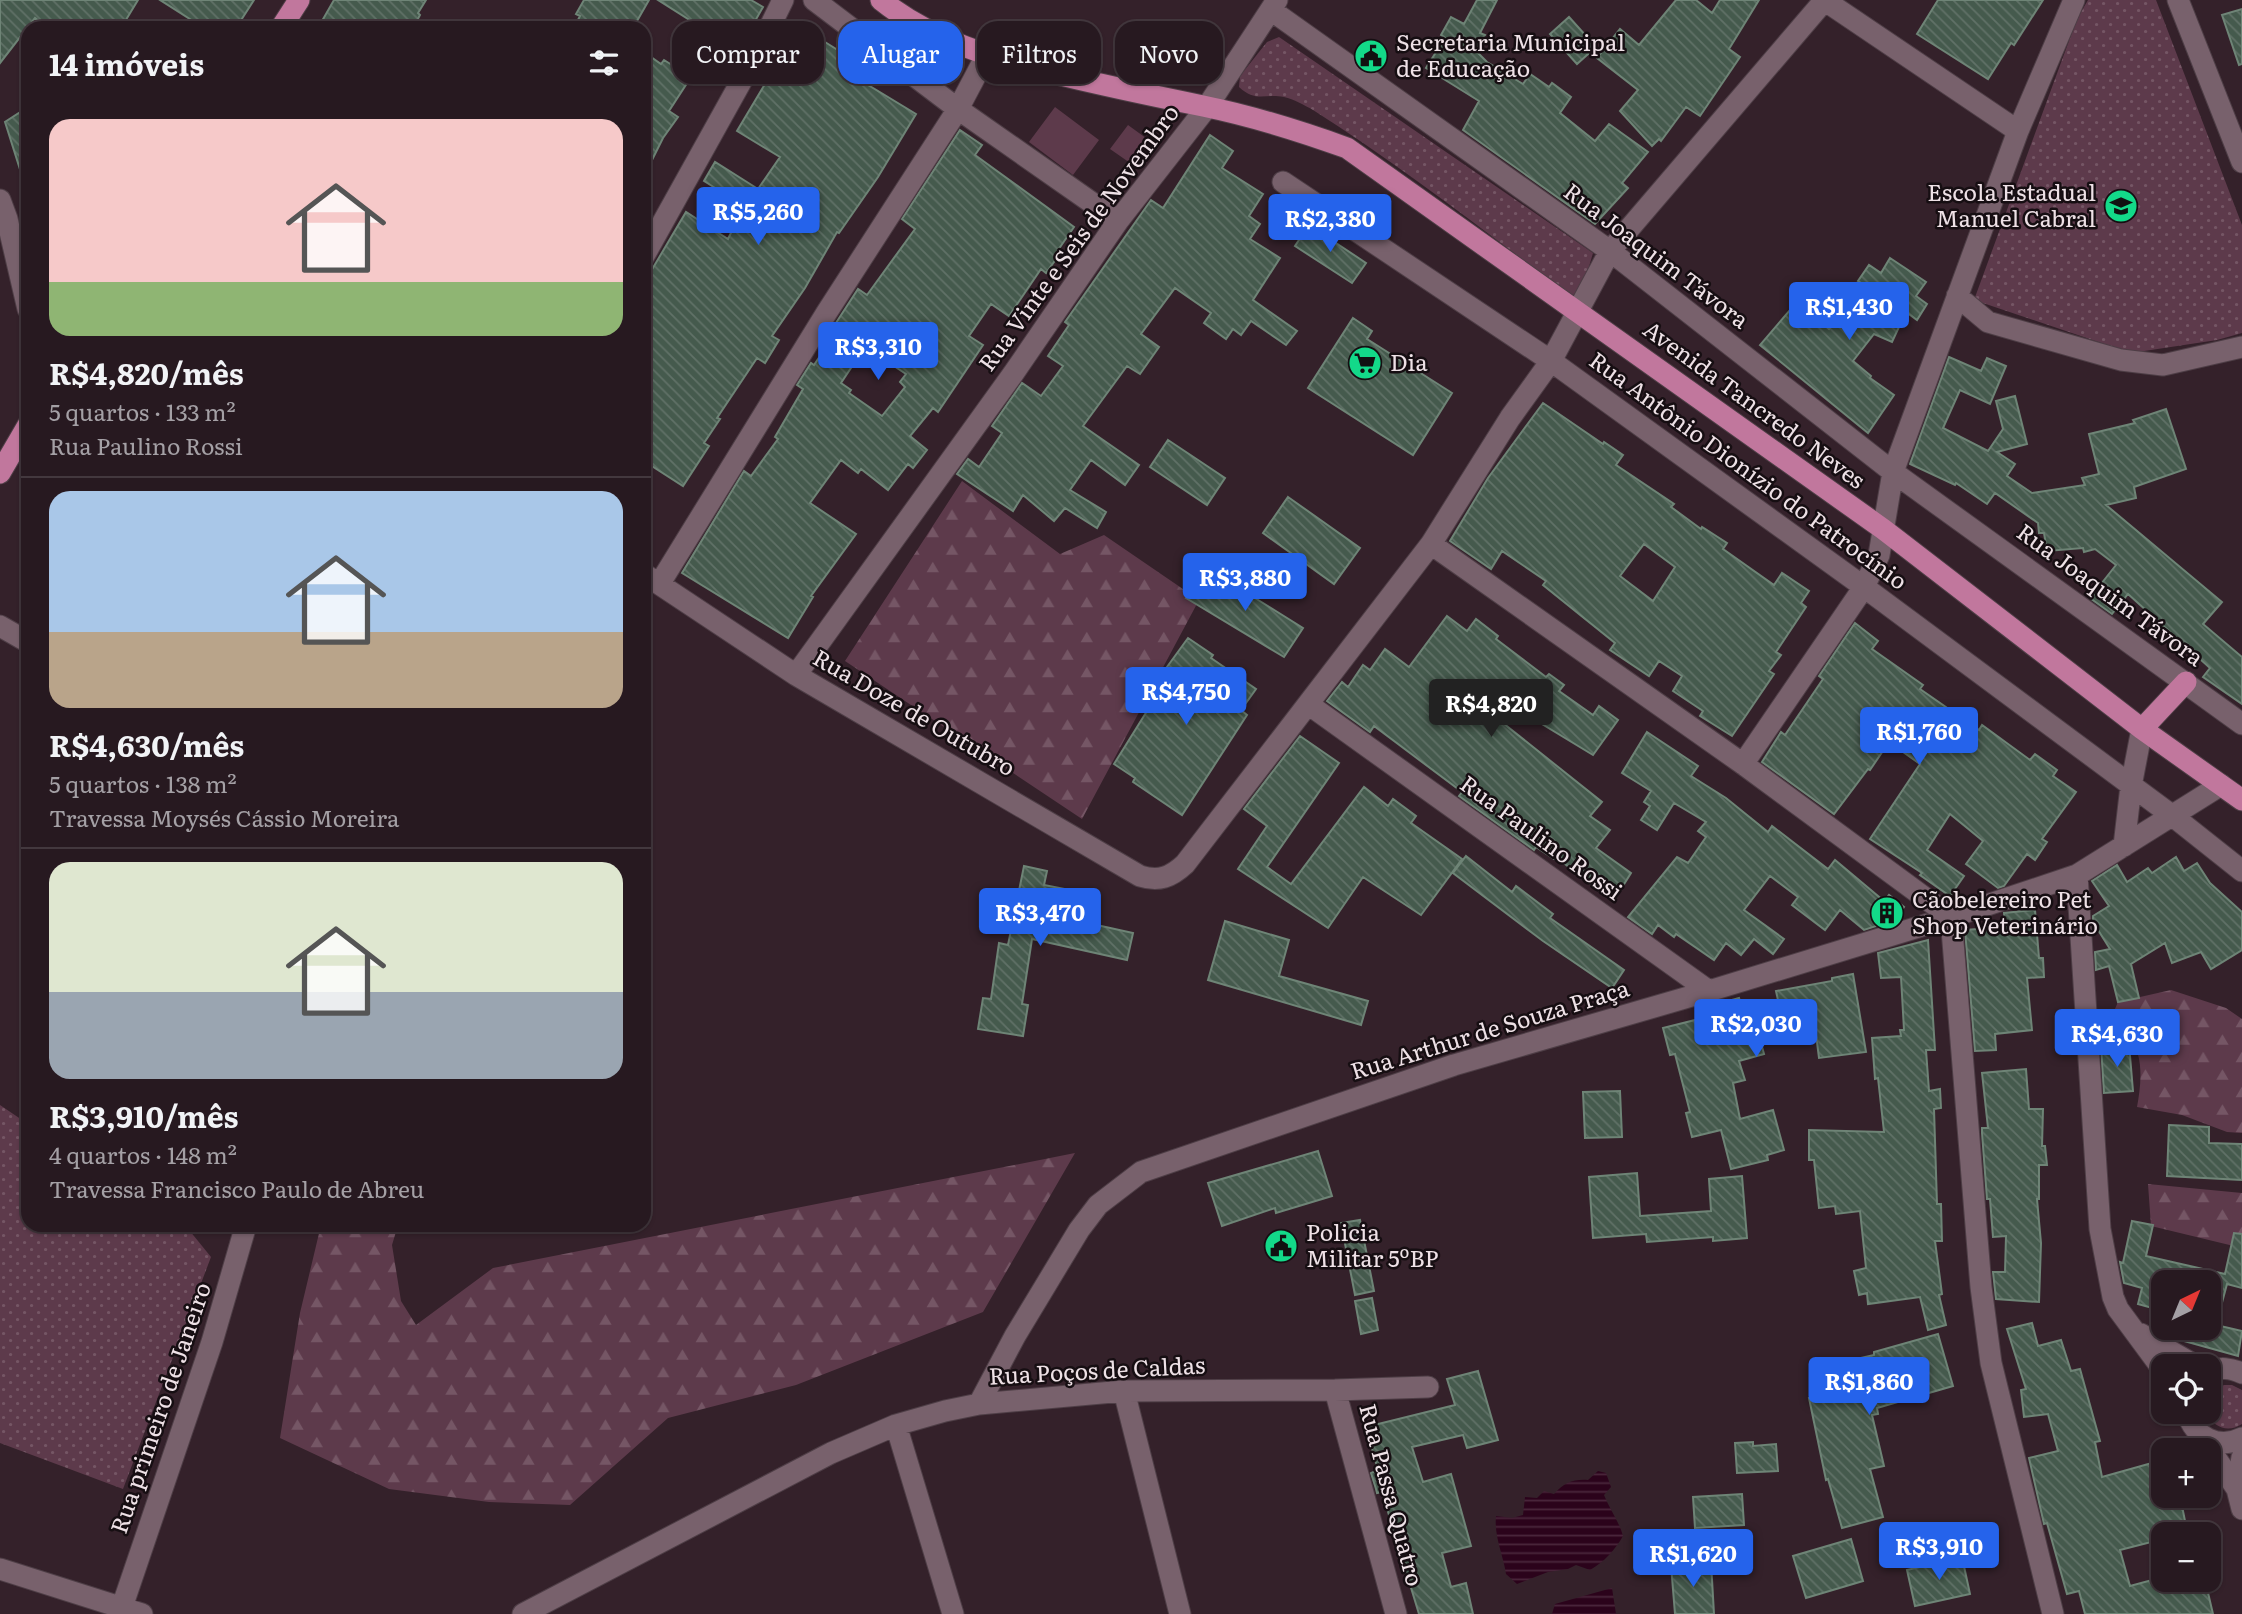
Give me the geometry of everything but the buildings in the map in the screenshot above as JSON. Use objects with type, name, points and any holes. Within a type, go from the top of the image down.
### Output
[{"type":"main road","points":[[286,21],[299,0]]},
{"type":"main road","name":"Avenida Tancredo Neves","points":[[881,0],[896,12],[977,52]]},
{"type":"main road","name":"Avenida Tancredo Neves","points":[[1099,84],[1292,128],[1347,148],[1883,529],[2142,729],[2242,800]]},
{"type":"main road","points":[[0,473],[21,437]]},
{"type":"main road","points":[[2142,729],[2186,682]]},
{"type":"street","points":[[651,243],[757,54],[782,0]]},
{"type":"street","points":[[814,0],[958,109],[1118,221]]},
{"type":"street","points":[[1308,704],[1431,544],[1510,418],[1551,361],[1610,251],[1824,0],[2018,131]]},
{"type":"street","points":[[1742,764],[1864,587],[1879,555],[1893,472],[2018,131],[2074,0]]},
{"type":"street","points":[[2178,0],[2242,162]]},
{"type":"street","name":"Rua Joaquim Távora","points":[[1274,5],[1610,251],[1893,472],[2242,724]]},
{"type":"street","name":"Rua Vinte e Seis de Novembro","points":[[796,675],[1013,374],[1118,221],[1207,107],[1274,5]]},
{"type":"street","points":[[652,578],[958,109],[977,73]]},
{"type":"street","name":"Rua Antônio Dionízio do Patrocínio","points":[[1283,182],[1551,361],[1864,587],[2174,817],[2242,872]]},
{"type":"street","points":[[3,210],[21,226]]},
{"type":"street","points":[[3,210],[21,281]]},
{"type":"street","points":[[1957,296],[1988,322]]},
{"type":"street","points":[[1946,326],[1988,322],[2097,355],[2146,364],[2163,365],[2242,347]]},
{"type":"street","points":[[1431,544],[1742,764],[1951,917],[1981,1287],[1991,1363],[2053,1614]]},
{"type":"street","name":"Rua Doze de Outubro","points":[[652,578],[796,675],[1140,876],[1153,880],[1176,873],[1185,864],[1308,704]]},
{"type":"street","points":[[0,626],[21,638]]},
{"type":"street","name":"Rua Paulino Rossi","points":[[1308,704],[1709,991]]},
{"type":"street","points":[[2124,846],[2131,786],[2142,729]]},
{"type":"street","name":"Rua Arthur de Souza Praça","points":[[979,1404],[1015,1336],[1079,1230],[1098,1205],[1141,1172],[1454,1065],[1709,991],[1951,917],[2077,875],[2174,817],[2221,785]]},
{"type":"street","points":[[2077,875],[2100,1229],[2113,1297],[2151,1354]]},
{"type":"street","name":"Rua primeiro de Janeiro","points":[[121,1607],[212,1342],[244,1232]]},
{"type":"street","points":[[2133,1330],[2176,1354]]},
{"type":"street","points":[[2221,1368],[2242,1373]]},
{"type":"street","name":"Rua Poços de Caldas","points":[[523,1614],[831,1453],[896,1425],[979,1404],[1124,1391],[1428,1387]]},
{"type":"street","name":"Rua Passa Quatro","points":[[1335,1390],[1396,1614]]},
{"type":"street","points":[[1124,1391],[1180,1614]]},
{"type":"street","points":[[2191,1424],[2239,1499]]},
{"type":"street","points":[[896,1425],[953,1614]]},
{"type":"street","points":[[2200,1435],[2210,1441],[2222,1443],[2242,1438]]},
{"type":"street","points":[[2239,1499],[2242,1457]]},
{"type":"street","points":[[0,1569],[142,1614]]},
{"type":"green space","name":"Escola Estadual Manuel Cabral","points":[[2088,0],[2156,0],[2242,225],[2242,333],[2217,340],[2131,353],[1974,300],[2077,19]]},
{"type":"green space","points":[[1279,37],[1593,253],[1574,298],[1412,178],[1313,110],[1288,98],[1251,95],[1239,87],[1240,76],[1267,42]]},
{"type":"green space","points":[[1055,107],[1099,140],[1073,175],[1029,142]]},
{"type":"green space","points":[[1128,125],[1150,141],[1133,165],[1110,149]]},
{"type":"green space","points":[[962,481],[1060,554],[1104,535],[1199,600],[1082,819],[845,661]]},
{"type":"green space","points":[[2171,990],[2226,1008],[2242,1019],[2242,1133],[2227,1132],[2182,1115],[2137,1107],[2140,1080],[2137,1052],[2128,1036],[2108,1025],[2118,1002]]},
{"type":"green space","points":[[0,1105],[21,1119],[21,1232],[191,1232],[211,1257],[123,1489],[0,1443]]},
{"type":"green space","points":[[1075,1153],[983,1312],[796,1385],[668,1418],[570,1505],[489,1502],[389,1489],[280,1438],[300,1313],[319,1232],[396,1232],[392,1245],[401,1301],[416,1325],[493,1268]]},
{"type":"green space","points":[[2148,1184],[2242,1193],[2242,1248],[2151,1226]]},
{"type":"green space","points":[[2232,1385],[2242,1390],[2242,1424],[2237,1427],[2222,1428],[2215,1424],[2221,1424],[2221,1387]]},
{"type":"shaded area","points":[[1598,1471],[1606,1473],[1611,1487],[1604,1495],[1623,1536],[1616,1546],[1590,1570],[1576,1565],[1517,1584],[1506,1574],[1497,1538],[1496,1516],[1512,1518],[1523,1515],[1525,1497],[1537,1498],[1544,1491],[1554,1494],[1569,1482],[1588,1480]]},
{"type":"shaded area","points":[[1612,1588],[1616,1614],[1552,1614],[1555,1604]]},
{"type":"place","name":"Secretaria Municipal de Educação","points":[[1371,56]]},
{"type":"place","name":"Escola Estadual Manuel Cabral","points":[[2121,206]]},
{"type":"place","name":"Dia","points":[[1365,363]]},
{"type":"place","name":"Cãobelereiro Pet Shop Veterinário","points":[[1887,913]]},
{"type":"place","name":"Policia Militar 5ºBP","points":[[1281,1246]]}]
